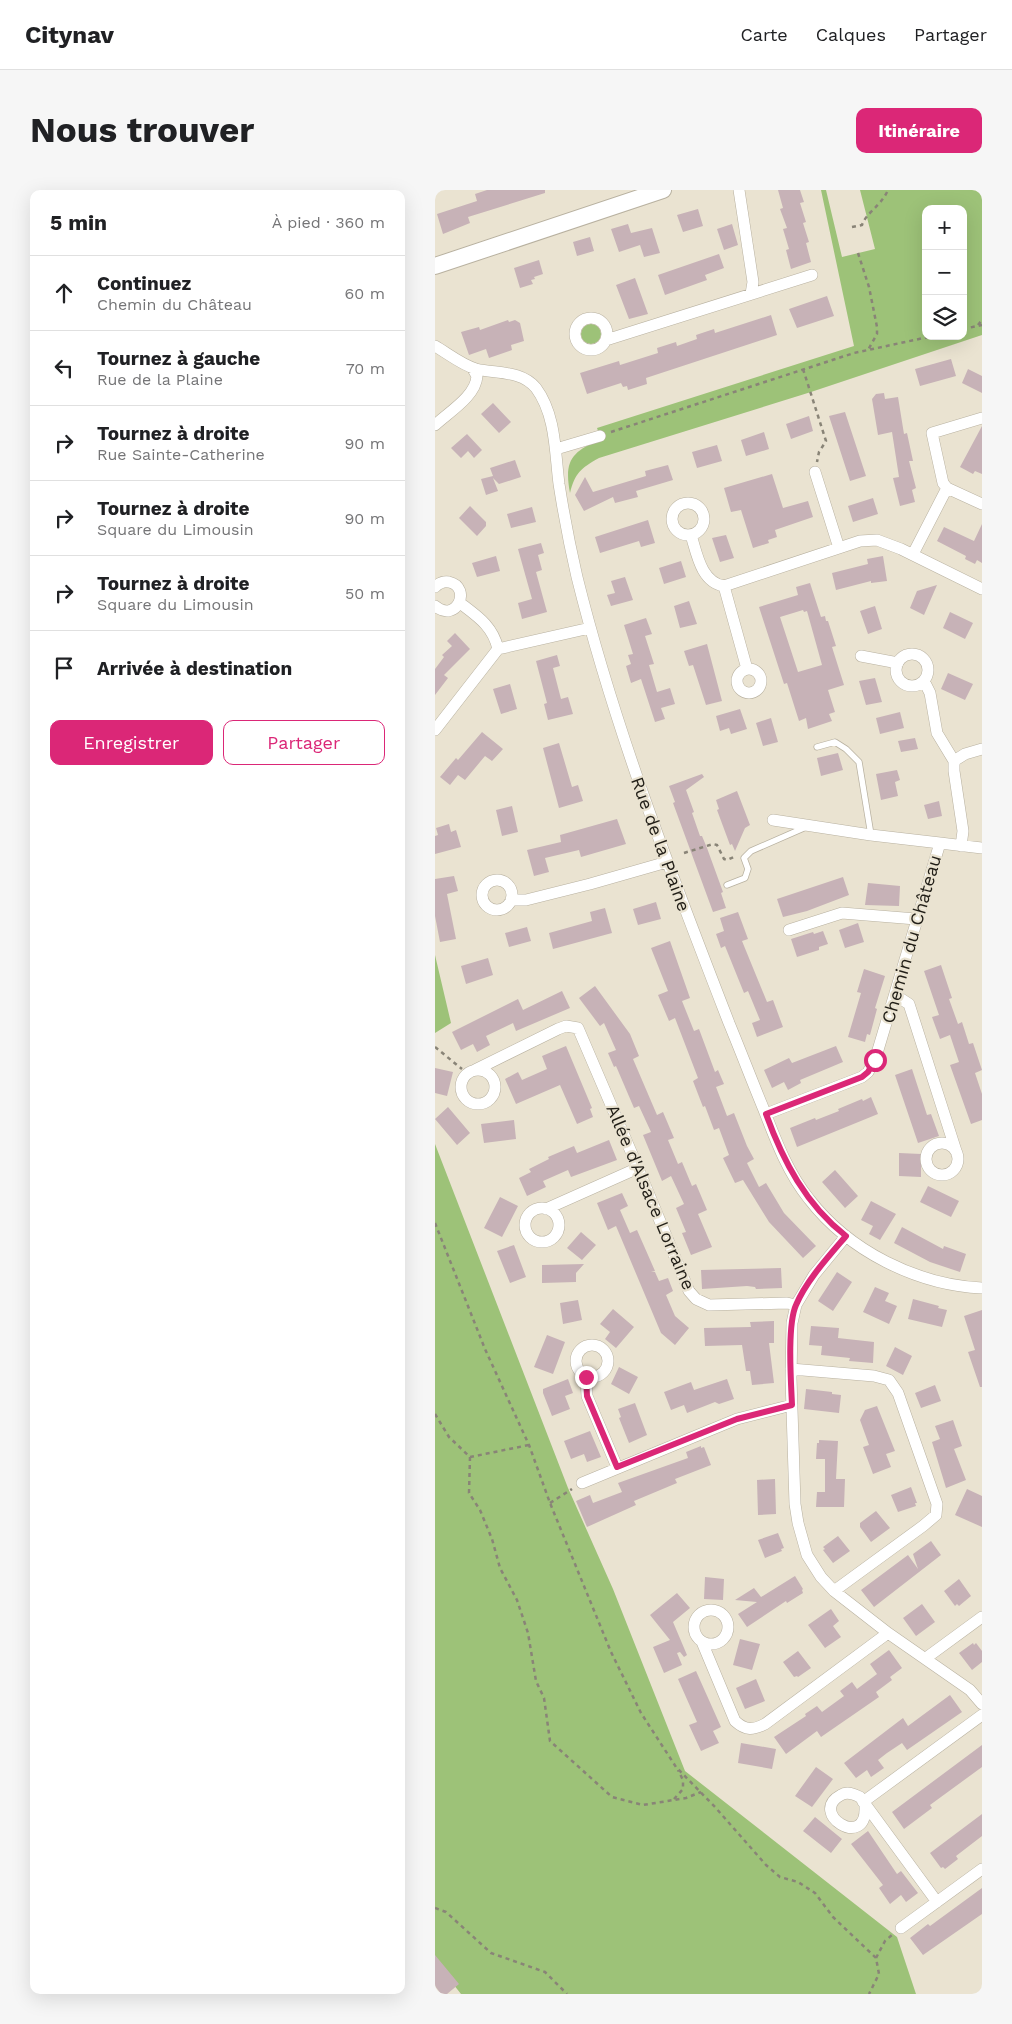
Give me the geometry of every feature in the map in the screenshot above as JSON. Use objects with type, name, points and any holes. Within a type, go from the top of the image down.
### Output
[{"type":"street","points":[[435,266],[662,190]]},
{"type":"street","points":[[739,190],[753,282],[751,294]]},
{"type":"street","points":[[606,340],[812,275]]},
{"type":"street","name":"Rue de la Plaine","points":[[435,346],[473,368],[518,376],[529,381],[543,399],[548,412],[556,449],[559,484],[569,542],[590,628],[625,745],[667,862],[788,1167],[810,1202],[859,1246],[895,1267],[935,1280],[960,1286],[982,1288]]},
{"type":"street","points":[[435,425],[467,396],[474,387],[477,376],[473,368]]},
{"type":"street","points":[[982,418],[932,433],[943,483],[947,488],[982,504]]},
{"type":"street","points":[[556,449],[600,436]]},
{"type":"street","points":[[815,472],[839,548]]},
{"type":"street","points":[[913,554],[947,488]]},
{"type":"street","points":[[691,535],[705,573],[716,585],[724,586],[860,541],[877,540],[913,554],[982,589]]},
{"type":"street","points":[[435,586],[447,581],[456,585],[461,593],[460,602],[453,610],[443,611],[435,606]]},
{"type":"street","points":[[724,586],[747,669]]},
{"type":"street","points":[[460,602],[490,628],[496,638],[498,648]]},
{"type":"street","points":[[435,730],[498,648],[590,628]]},
{"type":"street","points":[[911,654],[921,657],[925,661],[928,671],[924,681],[915,686],[901,682],[897,673],[898,664],[911,654]]},
{"type":"street","points":[[861,656],[898,664]]},
{"type":"street","points":[[924,681],[931,692],[937,733],[954,761],[963,831],[961,846]]},
{"type":"street","points":[[954,761],[965,754],[982,749]]},
{"type":"street","name":"Chemin du Château","points":[[773,820],[871,835],[982,848]]},
{"type":"street","name":"Chemin du Château","points":[[766,1114],[862,1077],[868,1072],[875,1060],[940,843]]},
{"type":"street","points":[[511,900],[526,900],[667,862]]},
{"type":"street","points":[[789,930],[842,913],[916,919]]},
{"type":"street","points":[[895,995],[909,1004],[957,1154]]},
{"type":"street","name":"Allée d'Alsace Lorraine","points":[[471,1072],[558,1029],[566,1026],[578,1028],[689,1292],[696,1299],[709,1305],[787,1303],[795,1305]]},
{"type":"street","points":[[546,1209],[638,1168]]},
{"type":"street","points":[[846,1236],[814,1275],[795,1305],[792,1323],[791,1369],[795,1504],[807,1555],[821,1577],[834,1592],[888,1633],[970,1690],[982,1704]]},
{"type":"street","points":[[791,1369],[874,1376],[889,1380],[898,1393],[937,1504],[936,1515],[834,1592]]},
{"type":"street","points":[[586,1377],[587,1396],[617,1467]]},
{"type":"street","points":[[582,1483],[737,1419],[792,1405]]},
{"type":"street","points":[[926,1658],[982,1617]]},
{"type":"street","points":[[702,1642],[735,1721],[748,1729],[756,1729],[888,1633]]},
{"type":"street","points":[[937,1902],[864,1804],[982,1715]]},
{"type":"street","points":[[901,1928],[982,1869]]},
{"type":"lane","points":[[817,747],[835,742],[846,749],[859,762],[871,835]]},
{"type":"lane","points":[[727,885],[745,878],[748,869],[745,858],[751,851],[810,825]]},
{"type":"path","points":[[852,227],[862,225],[864,219],[880,204],[887,190]]},
{"type":"path","points":[[858,253],[869,287],[877,327],[877,334],[868,350]]},
{"type":"path","points":[[977,326],[982,320]]},
{"type":"path","points":[[967,328],[982,325]]},
{"type":"path","points":[[600,436],[803,369],[868,350],[922,338]]},
{"type":"path","points":[[803,369],[826,441],[819,452],[815,472]]},
{"type":"path","points":[[684,853],[713,844],[717,845],[724,859],[727,860],[737,856],[745,858]]},
{"type":"path","points":[[435,1047],[471,1072]]},
{"type":"path","points":[[435,1223],[485,1349],[529,1445],[550,1503],[611,1652],[641,1713],[683,1780],[683,1789],[673,1800]]},
{"type":"path","points":[[435,1414],[449,1437],[470,1457],[469,1493],[480,1510],[492,1539],[500,1568],[517,1600],[528,1633],[536,1681],[545,1698],[550,1741],[613,1797],[643,1805],[687,1798],[701,1792]]},
{"type":"path","points":[[470,1457],[529,1445]]},
{"type":"path","points":[[550,1503],[582,1483]]},
{"type":"path","points":[[676,1767],[701,1792],[766,1865],[780,1876],[798,1882],[815,1893],[833,1917],[876,1958],[879,1974],[869,1994]]},
{"type":"path","points":[[435,1908],[446,1912],[491,1952],[545,1972],[567,1994]]},
{"type":"path","points":[[876,1958],[885,1941],[901,1928]]},
{"type":"green space","points":[[821,190],[826,190],[842,257],[875,249],[860,190],[982,190],[982,335],[967,340],[811,392],[599,458],[580,472],[574,480],[570,493],[568,482],[569,465],[576,453],[601,439],[597,428],[854,346]]},
{"type":"green space","points":[[591,324],[598,327],[601,334],[598,341],[591,344],[584,341],[581,334],[584,327]]},
{"type":"green space","points":[[435,955],[451,1023],[435,1033]]},
{"type":"green space","points":[[435,1144],[568,1488],[613,1589],[685,1771],[897,1937],[916,1994],[461,1994],[435,1961]]},
{"type":"building","points":[[487,190],[545,190],[545,193],[468,217],[470,223],[443,234],[437,214],[477,201],[475,194]]},
{"type":"building","points":[[778,190],[800,190],[804,202],[800,203],[806,222],[803,223],[809,242],[806,243],[811,262],[791,269],[786,250],[789,249],[783,229],[787,228],[780,209],[783,208]]},
{"type":"building","points":[[698,209],[703,226],[683,232],[677,215]]},
{"type":"building","points":[[628,224],[631,233],[652,228],[660,253],[644,257],[640,245],[619,252],[611,229]]},
{"type":"building","points":[[732,224],[738,245],[724,250],[717,229]]},
{"type":"building","points":[[590,237],[594,251],[577,256],[573,242]]},
{"type":"building","points":[[719,254],[724,268],[705,275],[707,280],[665,295],[658,275]]},
{"type":"building","points":[[539,260],[543,274],[531,280],[533,284],[520,288],[514,268]]},
{"type":"building","points":[[635,278],[648,314],[629,319],[616,285]]},
{"type":"building","points":[[827,296],[834,316],[797,328],[789,309]]},
{"type":"building","points":[[771,315],[777,335],[646,378],[647,384],[628,390],[627,386],[623,387],[621,383],[587,394],[580,373],[619,361],[620,365],[658,353],[657,348],[676,342],[677,346],[697,339],[696,335],[714,329],[715,333]]},
{"type":"building","points":[[508,320],[509,322],[515,320],[520,323],[524,341],[511,345],[512,350],[489,358],[486,349],[469,355],[461,332],[479,327],[480,330]]},
{"type":"building","points":[[951,359],[956,376],[920,386],[915,369]]},
{"type":"building","points":[[968,369],[982,376],[982,393],[962,383]]},
{"type":"building","points":[[884,393],[885,399],[898,397],[904,434],[907,433],[913,461],[909,461],[916,488],[912,490],[915,502],[900,506],[893,478],[899,477],[892,432],[878,435],[872,399],[876,394]]},
{"type":"building","points":[[493,403],[511,422],[499,433],[481,414]]},
{"type":"building","points":[[845,412],[866,476],[850,481],[829,416]]},
{"type":"building","points":[[809,416],[813,431],[791,439],[786,424]]},
{"type":"building","points":[[982,426],[982,474],[975,471],[973,474],[960,467]]},
{"type":"building","points":[[764,432],[769,449],[746,456],[741,440]]},
{"type":"building","points":[[467,434],[482,450],[474,458],[468,451],[461,458],[451,448]]},
{"type":"building","points":[[717,445],[722,461],[697,468],[692,452]]},
{"type":"building","points":[[515,460],[521,477],[499,484],[493,478],[498,491],[486,495],[481,479],[493,476],[490,468]]},
{"type":"building","points":[[668,465],[673,480],[636,491],[638,497],[615,503],[613,497],[584,511],[575,495],[585,477],[593,492],[646,476],[645,471]]},
{"type":"building","points":[[772,474],[783,508],[808,501],[813,517],[775,530],[777,537],[768,540],[769,543],[753,548],[741,510],[731,512],[724,488]]},
{"type":"building","points":[[873,498],[878,514],[853,522],[848,506]]},
{"type":"building","points":[[470,506],[486,522],[486,526],[477,536],[459,518]]},
{"type":"building","points":[[532,507],[536,522],[511,528],[507,514]]},
{"type":"building","points":[[648,520],[655,543],[641,547],[639,541],[600,553],[595,537]]},
{"type":"building","points":[[982,524],[982,563],[977,560],[975,564],[965,559],[966,556],[937,541],[944,527],[974,541]]},
{"type":"building","points":[[726,535],[734,558],[720,562],[712,538]]},
{"type":"building","points":[[541,543],[544,553],[538,555],[542,570],[536,572],[547,612],[522,619],[518,603],[532,599],[518,549]]},
{"type":"building","points":[[496,556],[500,571],[477,577],[472,563]]},
{"type":"building","points":[[883,556],[887,581],[871,583],[871,581],[836,590],[832,573],[868,564],[867,559]]},
{"type":"building","points":[[681,561],[686,577],[664,584],[659,568]]},
{"type":"building","points":[[625,577],[633,600],[611,606],[607,595],[615,593],[611,581]]},
{"type":"building","points":[[810,583],[821,617],[825,616],[826,621],[828,621],[836,646],[832,647],[844,685],[828,690],[835,712],[829,714],[832,721],[808,729],[806,718],[799,721],[787,683],[784,684],[759,607],[798,595],[796,587]],"holes":[[[803,610],[804,612],[807,611],[822,665],[798,672],[780,617]]]},
{"type":"building","points":[[937,585],[924,615],[910,608],[917,591]]},
{"type":"building","points":[[689,601],[697,624],[680,628],[674,606]]},
{"type":"building","points":[[875,606],[882,629],[868,634],[860,611]]},
{"type":"building","points":[[950,612],[973,623],[965,639],[943,628]]},
{"type":"building","points":[[646,618],[652,634],[645,636],[654,664],[649,665],[657,692],[670,688],[675,704],[661,708],[665,719],[655,722],[641,679],[631,683],[626,666],[631,664],[628,655],[633,654],[624,625]]},
{"type":"building","points":[[455,633],[470,649],[444,675],[448,678],[435,695],[435,669],[444,657],[442,655],[452,646],[447,641]]},
{"type":"building","points":[[707,644],[722,701],[706,705],[693,665],[689,666],[684,651]]},
{"type":"building","points":[[557,655],[560,666],[553,668],[561,699],[568,697],[573,714],[548,720],[544,704],[547,703],[536,661]]},
{"type":"building","points":[[948,673],[973,684],[965,700],[941,689]]},
{"type":"building","points":[[875,678],[882,702],[866,705],[859,681]]},
{"type":"building","points":[[510,684],[517,709],[501,714],[493,689]]},
{"type":"building","points":[[740,709],[747,729],[731,734],[729,728],[720,731],[716,716]]},
{"type":"building","points":[[900,712],[904,728],[880,734],[876,718]]},
{"type":"building","points":[[771,718],[778,742],[763,746],[756,723]]},
{"type":"building","points":[[482,732],[503,749],[492,761],[485,756],[465,780],[458,775],[450,785],[440,777],[456,758],[458,760]]},
{"type":"building","points":[[915,738],[918,749],[901,752],[898,741]]},
{"type":"building","points":[[559,743],[572,787],[578,785],[583,801],[559,808],[543,748]]},
{"type":"building","points":[[838,753],[843,770],[821,776],[817,758]]},
{"type":"building","points":[[897,770],[900,780],[895,782],[898,796],[881,800],[876,774]]},
{"type":"building","points":[[702,774],[704,777],[686,790],[700,836],[702,836],[707,848],[723,892],[721,893],[726,908],[713,912],[673,803],[675,802],[669,786]]},
{"type":"building","points":[[737,791],[750,825],[745,828],[735,851],[732,844],[730,845],[717,810],[719,809],[716,800]]},
{"type":"building","points":[[939,801],[942,816],[928,819],[924,805]]},
{"type":"building","points":[[512,806],[518,832],[502,836],[496,810]]},
{"type":"building","points":[[617,819],[626,844],[581,857],[579,850],[545,858],[549,872],[534,876],[527,850],[561,842],[560,835]]},
{"type":"building","points":[[449,824],[451,832],[456,830],[461,847],[435,854],[435,836],[438,835],[436,828]]},
{"type":"building","points":[[454,876],[458,891],[447,894],[456,939],[440,942],[435,916],[435,879]]},
{"type":"building","points":[[843,877],[849,895],[807,911],[783,917],[777,899]]},
{"type":"building","points":[[868,883],[900,886],[899,906],[865,905]]},
{"type":"building","points":[[656,902],[661,919],[638,925],[633,909]]},
{"type":"building","points":[[605,908],[612,933],[553,949],[549,933],[592,921],[590,912]]},
{"type":"building","points":[[738,912],[748,939],[742,941],[767,1002],[773,1000],[783,1027],[757,1037],[752,1023],[760,1020],[748,991],[744,993],[725,946],[721,948],[716,934],[724,931],[720,918]]},
{"type":"building","points":[[858,923],[864,942],[845,948],[839,930]]},
{"type":"building","points":[[527,927],[531,941],[509,947],[505,933]]},
{"type":"building","points":[[823,931],[828,944],[819,947],[819,950],[797,957],[791,939]]},
{"type":"building","points":[[670,941],[690,998],[682,1001],[694,1031],[699,1029],[715,1072],[718,1070],[724,1084],[716,1087],[727,1116],[734,1113],[754,1159],[747,1163],[759,1187],[766,1183],[784,1213],[816,1246],[803,1258],[769,1222],[743,1180],[735,1183],[723,1158],[729,1155],[719,1128],[714,1130],[705,1106],[703,1107],[693,1081],[698,1078],[675,1018],[669,1021],[658,995],[668,991],[651,948]]},
{"type":"building","points":[[488,958],[493,975],[466,984],[461,966]]},
{"type":"building","points":[[941,965],[952,998],[949,999],[958,1024],[962,1022],[969,1044],[973,1043],[982,1070],[975,1073],[982,1094],[982,1120],[971,1124],[950,1065],[959,1062],[950,1035],[940,1039],[932,1017],[939,1015],[924,971]]},
{"type":"building","points":[[864,969],[885,976],[875,1008],[877,1009],[870,1035],[867,1034],[865,1042],[848,1037],[861,993],[857,992]]},
{"type":"building","points":[[595,986],[630,1034],[639,1056],[633,1059],[657,1115],[663,1112],[674,1138],[668,1140],[678,1164],[682,1162],[692,1186],[696,1184],[707,1210],[698,1214],[712,1247],[691,1255],[682,1233],[686,1232],[676,1208],[684,1204],[671,1176],[662,1181],[643,1135],[651,1132],[639,1106],[634,1108],[616,1066],[614,1067],[608,1053],[616,1050],[604,1023],[600,1026],[579,998]]},
{"type":"building","points":[[562,991],[570,1008],[516,1031],[513,1023],[486,1036],[490,1045],[477,1052],[473,1044],[461,1050],[452,1032],[518,999],[523,1010]]},
{"type":"building","points":[[566,1046],[592,1108],[590,1109],[593,1117],[577,1124],[560,1085],[516,1104],[505,1079],[518,1072],[522,1080],[547,1069],[542,1056]]},
{"type":"building","points":[[836,1046],[843,1062],[800,1080],[801,1083],[788,1090],[784,1082],[772,1088],[764,1070],[789,1058],[792,1063]]},
{"type":"building","points":[[435,1068],[453,1072],[447,1096],[435,1093]]},
{"type":"building","points":[[912,1069],[927,1115],[931,1114],[939,1136],[918,1143],[895,1075]]},
{"type":"building","points":[[871,1097],[878,1114],[797,1147],[790,1128],[815,1118],[816,1120],[839,1111],[838,1109]]},
{"type":"building","points":[[448,1107],[470,1133],[457,1145],[435,1119]]},
{"type":"building","points":[[514,1120],[516,1139],[484,1143],[481,1124]]},
{"type":"building","points":[[609,1140],[617,1160],[571,1177],[568,1170],[543,1181],[546,1187],[527,1196],[519,1178],[531,1172],[529,1169],[549,1159],[548,1157],[574,1146],[577,1153]]},
{"type":"building","points":[[899,1153],[921,1154],[921,1177],[899,1176]]},
{"type":"building","points":[[835,1170],[858,1196],[845,1208],[822,1182]]},
{"type":"building","points":[[928,1186],[959,1201],[951,1217],[920,1202]]},
{"type":"building","points":[[622,1193],[628,1206],[620,1210],[630,1233],[637,1230],[655,1271],[651,1272],[655,1272],[659,1281],[668,1278],[673,1291],[666,1295],[675,1316],[689,1328],[675,1345],[661,1333],[616,1226],[608,1230],[597,1203]]},
{"type":"building","points":[[500,1197],[518,1206],[502,1237],[484,1228]]},
{"type":"building","points":[[871,1201],[896,1214],[880,1240],[869,1234],[873,1226],[861,1220]]},
{"type":"building","points":[[902,1227],[943,1249],[944,1246],[966,1254],[960,1272],[930,1262],[894,1243]]},
{"type":"building","points":[[581,1232],[596,1245],[582,1260],[567,1248]]},
{"type":"building","points":[[514,1245],[526,1277],[510,1283],[497,1251]]},
{"type":"building","points":[[584,1264],[576,1273],[576,1282],[542,1283],[542,1265]]},
{"type":"building","points":[[781,1268],[782,1288],[756,1289],[755,1287],[747,1286],[702,1289],[701,1270]]},
{"type":"building","points":[[837,1272],[852,1282],[833,1311],[818,1301]]},
{"type":"building","points":[[875,1287],[889,1293],[885,1301],[897,1306],[889,1324],[863,1312]]},
{"type":"building","points":[[913,1299],[947,1310],[942,1327],[908,1319]]},
{"type":"building","points":[[578,1300],[582,1320],[563,1324],[560,1303]]},
{"type":"building","points":[[613,1309],[634,1327],[616,1348],[605,1339],[610,1332],[600,1324]]},
{"type":"building","points":[[982,1310],[982,1387],[980,1387],[968,1352],[975,1350],[964,1316]]},
{"type":"building","points":[[774,1321],[774,1343],[769,1343],[774,1383],[752,1385],[750,1371],[746,1371],[742,1345],[705,1346],[704,1328],[751,1327],[750,1322]]},
{"type":"building","points":[[811,1326],[839,1328],[838,1338],[874,1342],[873,1363],[849,1361],[850,1358],[821,1355],[822,1346],[809,1345]]},
{"type":"building","points":[[547,1335],[565,1342],[553,1374],[534,1367]]},
{"type":"building","points":[[895,1347],[912,1356],[903,1375],[886,1366]]},
{"type":"building","points":[[619,1367],[638,1377],[629,1394],[611,1384]]},
{"type":"building","points":[[568,1379],[573,1393],[565,1396],[570,1409],[552,1416],[543,1389]]},
{"type":"building","points":[[727,1379],[734,1399],[719,1404],[715,1402],[687,1413],[684,1405],[671,1410],[664,1392],[691,1382],[694,1390]]},
{"type":"building","points":[[935,1385],[941,1401],[921,1408],[915,1393]]},
{"type":"building","points":[[806,1389],[841,1395],[839,1413],[804,1409]]},
{"type":"building","points":[[635,1403],[647,1435],[629,1443],[619,1418],[621,1417],[618,1409]]},
{"type":"building","points":[[877,1406],[895,1451],[886,1454],[891,1467],[873,1474],[863,1447],[869,1445],[860,1420],[865,1410]]},
{"type":"building","points":[[953,1420],[962,1446],[954,1449],[966,1480],[946,1488],[932,1442],[940,1439],[935,1426]]},
{"type":"building","points":[[590,1431],[601,1457],[587,1462],[584,1454],[571,1459],[564,1441]]},
{"type":"building","points":[[819,1440],[838,1441],[836,1479],[845,1479],[844,1507],[816,1507],[817,1492],[825,1492],[825,1459],[816,1459],[817,1443],[819,1443]]},
{"type":"building","points":[[701,1446],[701,1448],[704,1447],[711,1465],[675,1479],[677,1483],[634,1501],[636,1505],[587,1527],[576,1501],[590,1495],[593,1503],[622,1492],[618,1483],[688,1458],[686,1452]]},
{"type":"building","points":[[775,1479],[776,1514],[758,1515],[757,1480]]},
{"type":"building","points":[[911,1487],[917,1503],[915,1503],[916,1506],[898,1512],[891,1495]]},
{"type":"building","points":[[967,1489],[982,1496],[982,1527],[955,1515]]},
{"type":"building","points":[[876,1511],[890,1528],[871,1542],[860,1527],[860,1523]]},
{"type":"building","points":[[778,1533],[784,1548],[781,1549],[782,1551],[765,1558],[758,1540]]},
{"type":"building","points":[[838,1536],[850,1551],[833,1563],[823,1550],[825,1549],[823,1547]]},
{"type":"building","points":[[931,1541],[941,1555],[874,1607],[861,1590],[908,1555],[918,1569],[913,1554]]},
{"type":"building","points":[[795,1576],[803,1589],[803,1593],[787,1603],[786,1601],[747,1627],[738,1614],[757,1602],[735,1600],[754,1588],[761,1597]]},
{"type":"building","points":[[705,1577],[724,1579],[723,1600],[704,1599]]},
{"type":"building","points":[[959,1579],[971,1596],[959,1606],[957,1604],[955,1606],[944,1591]]},
{"type":"building","points":[[677,1593],[690,1608],[673,1622],[687,1655],[684,1657],[680,1652],[677,1653],[682,1665],[664,1673],[653,1647],[670,1640],[650,1615]]},
{"type":"building","points":[[922,1604],[935,1622],[916,1636],[903,1618]]},
{"type":"building","points":[[831,1609],[839,1621],[833,1626],[841,1637],[825,1648],[808,1625]]},
{"type":"building","points":[[740,1639],[760,1644],[752,1670],[733,1665]]},
{"type":"building","points":[[973,1643],[974,1645],[976,1643],[982,1651],[982,1662],[972,1670],[959,1653]]},
{"type":"building","points":[[889,1650],[902,1668],[890,1677],[892,1680],[876,1692],[879,1697],[821,1737],[817,1731],[786,1754],[774,1737],[806,1716],[805,1714],[817,1706],[822,1712],[844,1696],[840,1691],[852,1682],[857,1689],[877,1674],[870,1664]]},
{"type":"building","points":[[798,1651],[811,1668],[798,1677],[794,1677],[783,1662]]},
{"type":"building","points":[[696,1671],[721,1727],[713,1731],[719,1743],[701,1751],[689,1725],[697,1722],[678,1679]]},
{"type":"building","points":[[756,1679],[765,1701],[745,1709],[736,1688]]},
{"type":"building","points":[[950,1695],[962,1712],[907,1750],[902,1743],[887,1753],[878,1760],[884,1768],[871,1777],[867,1770],[856,1778],[844,1763],[903,1718],[908,1726]]},
{"type":"building","points":[[741,1743],[776,1749],[772,1769],[738,1763]]},
{"type":"building","points":[[982,1745],[982,1767],[930,1805],[932,1808],[904,1829],[892,1812]]},
{"type":"building","points":[[816,1767],[833,1779],[812,1807],[795,1796]]},
{"type":"building","points":[[982,1814],[982,1836],[956,1856],[958,1859],[945,1869],[941,1868],[930,1853]]},
{"type":"building","points":[[815,1817],[842,1839],[831,1853],[803,1831]]},
{"type":"building","points":[[868,1831],[897,1874],[901,1871],[918,1893],[906,1902],[901,1895],[890,1904],[879,1888],[883,1885],[851,1844]]},
{"type":"building","points":[[982,1888],[982,1914],[923,1955],[910,1938],[928,1924],[930,1926]]},
{"type":"building","points":[[435,1955],[459,1984],[447,1994],[441,1994],[435,1986]]},
{"type":"route","points":[[586,1377],[587,1396],[617,1467],[737,1419],[765,1410],[792,1405],[792,1323],[795,1305],[814,1275],[846,1236],[810,1202],[798,1184],[788,1167],[766,1114],[862,1077],[872,1067],[875,1060]]}]
